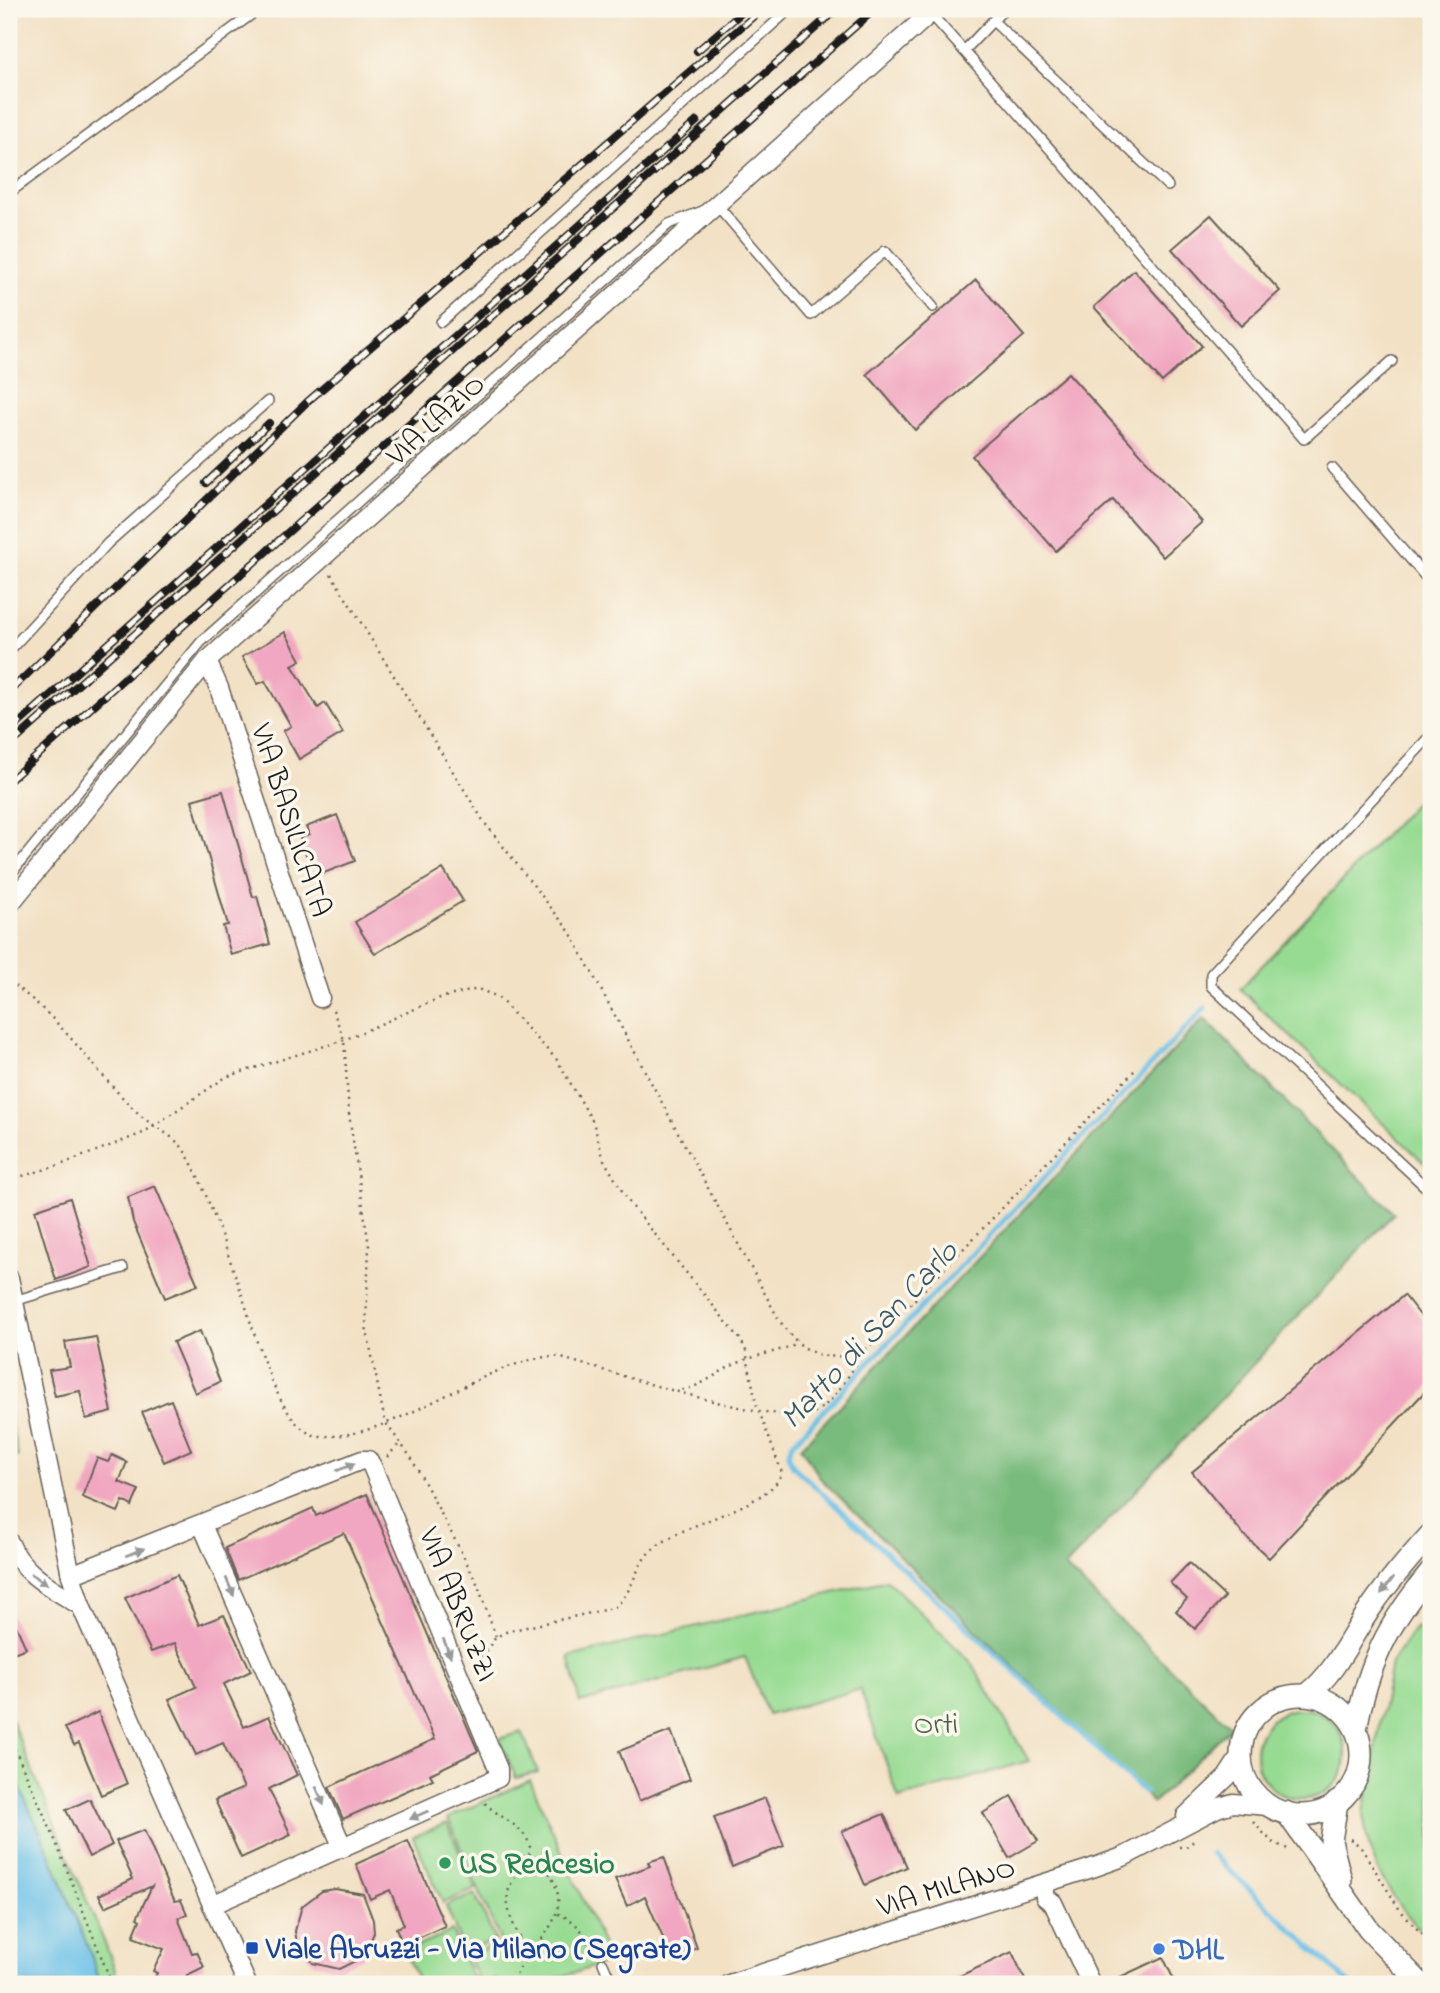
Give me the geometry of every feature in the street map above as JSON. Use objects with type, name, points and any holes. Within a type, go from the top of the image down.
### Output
[{"type":"street","name":"VIA LAZIO","points":[[9,905],[206,661],[932,11]]},
{"type":"street","name":"VIA BASILICATA","points":[[206,661],[219,688],[320,998]]},
{"type":"street","points":[[9,1278],[71,1575],[81,1606],[247,1984]]},
{"type":"street","points":[[71,1575],[362,1460],[368,1460],[372,1466]]},
{"type":"street","name":"VIA ABRUZZI","points":[[212,1905],[495,1781],[499,1774],[372,1466]]},
{"type":"street","points":[[202,1525],[343,1848]]},
{"type":"street","points":[[1308,1694],[1328,1676],[1370,1608],[1431,1534]]},
{"type":"street","points":[[9,1542],[15,1556],[30,1574],[81,1606]]},
{"type":"street","points":[[1277,1809],[1312,1813],[1337,1802],[1349,1791],[1359,1771],[1361,1749],[1356,1729],[1368,1675],[1378,1647],[1410,1596],[1431,1572]]},
{"type":"street","points":[[1356,1729],[1336,1706],[1308,1694],[1287,1697],[1266,1706],[1252,1719],[1243,1738],[1241,1754],[1248,1781],[1277,1809],[1343,1889],[1369,1930],[1421,1984]]},
{"type":"street","name":"VIA MILANO","points":[[1173,1828],[1227,1777],[1241,1754]]},
{"type":"street","points":[[1337,1802],[1331,1841],[1343,1889]]},
{"type":"street","name":"VIA MILANO","points":[[729,1984],[1123,1857],[1173,1828],[1233,1803],[1277,1809]]},
{"type":"street","points":[[1045,1884],[1045,1897],[1052,1903],[1091,1984]]},
{"type":"lane","points":[[9,193],[258,9]]},
{"type":"lane","points":[[440,322],[790,9]]},
{"type":"lane","points":[[964,51],[1004,9]]},
{"type":"lane","points":[[932,11],[1304,439],[1392,361]]},
{"type":"lane","points":[[993,21],[1168,186]]},
{"type":"lane","points":[[9,876],[201,642],[669,224],[717,205],[811,315],[885,251],[933,307]]},
{"type":"lane","points":[[9,651],[108,543],[268,401]]},
{"type":"lane","points":[[1332,468],[1431,583]]},
{"type":"lane","points":[[1431,735],[1210,974],[1211,986],[1431,1192]]},
{"type":"lane","points":[[13,1301],[123,1268]]},
{"type":"lane","points":[[603,1963],[610,1980]]},
{"type":"path","points":[[321,559],[484,822],[570,932],[778,1318],[797,1343],[814,1353],[835,1357],[851,1356],[869,1347]]},
{"type":"path","points":[[9,982],[35,1000],[99,1073],[154,1126],[182,1147],[193,1169],[282,1407],[303,1431],[318,1437],[346,1434],[385,1422],[500,1369],[534,1358],[554,1356],[760,1413],[804,1416],[816,1411],[839,1388],[869,1347],[1136,1068]]},
{"type":"path","points":[[9,1180],[120,1143],[154,1126],[226,1077],[344,1040],[440,998],[478,989],[498,997],[557,1060],[593,1122],[604,1160],[628,1201],[735,1331],[748,1360],[760,1413],[782,1473],[773,1488],[760,1497],[677,1534],[648,1554],[624,1600],[612,1608],[508,1631],[496,1637],[462,1684]]},
{"type":"path","points":[[320,998],[337,1017],[344,1040],[349,1114],[369,1246],[366,1326],[385,1422],[401,1442],[477,1583],[496,1637]]},
{"type":"path","points":[[679,1390],[696,1388],[748,1360],[771,1355],[797,1343]]},
{"type":"path","points":[[372,1466],[392,1453],[401,1442]]},
{"type":"path","points":[[9,1736],[53,1835],[111,1984]]},
{"type":"path","points":[[473,1791],[497,1816],[522,1832],[528,1840],[529,1855],[508,1893],[512,1921],[528,1955]]},
{"type":"path","points":[[1350,1839],[1360,1846],[1400,1910],[1431,1944]]},
{"type":"path","points":[[510,1984],[528,1955],[551,1929],[558,1914],[556,1886],[542,1863],[529,1855]]},
{"type":"path","points":[[558,1914],[575,1922],[582,1929],[598,1965],[610,1980]]},
{"type":"green space","points":[[1431,786],[1431,1169],[1240,989]]},
{"type":"green space","points":[[1204,1018],[1394,1213],[1065,1567],[1231,1727],[1153,1803],[821,1479],[801,1447]]},
{"type":"green space","points":[[9,1412],[18,1456],[9,1460]]},
{"type":"green space","points":[[1431,1548],[1431,1560],[1408,1584],[1403,1579]]},
{"type":"green space","name":"Orti","points":[[887,1580],[971,1662],[1029,1761],[899,1799],[860,1689],[768,1715],[745,1657],[580,1703],[569,1657]]},
{"type":"green space","points":[[1416,1627],[1431,1638],[1431,1940],[1406,1914],[1376,1866],[1364,1813],[1391,1663]]},
{"type":"green space","points":[[1301,1709],[1318,1713],[1333,1722],[1342,1737],[1346,1754],[1342,1771],[1333,1786],[1318,1795],[1301,1799],[1284,1795],[1269,1786],[1260,1771],[1256,1754],[1260,1737],[1269,1722],[1284,1713]]},
{"type":"green space","points":[[9,1715],[111,1958],[119,1984],[9,1984]]},
{"type":"green space","points":[[522,1732],[538,1772],[516,1778],[499,1739]]},
{"type":"green space","points":[[530,1780],[610,1961],[568,1975],[535,1982],[505,1983],[494,1979],[480,1984],[468,1957],[501,1942],[448,1818]]},
{"type":"green space","name":"US Redcesio","points":[[447,1823],[476,1889],[443,1903],[413,1837]]},
{"type":"green space","points":[[475,1894],[495,1940],[465,1953],[446,1906]]},
{"type":"green space","points":[[452,1931],[475,1984],[419,1984],[405,1952]]},
{"type":"water","points":[[9,1764],[51,1856],[92,1957],[99,1984],[9,1984]]},
{"type":"building","points":[[1211,215],[1280,291],[1241,326],[1172,249]]},
{"type":"building","points":[[1134,270],[1202,346],[1162,382],[1094,307]]},
{"type":"building","points":[[976,280],[1024,336],[915,430],[867,374]]},
{"type":"building","points":[[1068,373],[1202,522],[1163,557],[1113,500],[1056,551],[972,456]]},
{"type":"building","points":[[285,632],[301,660],[292,665],[318,708],[325,703],[343,733],[299,759],[283,731],[291,726],[265,681],[258,684],[242,657]]},
{"type":"building","points":[[223,791],[253,897],[257,896],[270,944],[231,955],[223,926],[228,925],[192,800]]},
{"type":"building","points":[[337,815],[355,861],[324,873],[319,862],[310,865],[300,838],[309,834],[306,827]]},
{"type":"building","points":[[443,869],[463,901],[375,954],[355,922]]},
{"type":"building","points":[[155,1186],[198,1285],[165,1298],[133,1222],[128,1197]]},
{"type":"building","points":[[70,1198],[91,1267],[56,1280],[35,1210]]},
{"type":"building","points":[[1404,1295],[1431,1329],[1431,1385],[1269,1558],[1242,1533],[1192,1472]]},
{"type":"building","points":[[200,1331],[220,1382],[195,1393],[173,1342]]},
{"type":"building","points":[[96,1337],[112,1412],[86,1419],[80,1391],[55,1396],[49,1370],[70,1367],[65,1342]]},
{"type":"building","points":[[171,1400],[191,1450],[164,1462],[142,1412]]},
{"type":"building","points":[[112,1455],[127,1462],[119,1482],[139,1490],[132,1506],[123,1501],[118,1512],[82,1497],[97,1458],[108,1462]]},
{"type":"building","points":[[367,1494],[478,1751],[430,1774],[433,1779],[343,1819],[329,1787],[435,1739],[344,1533],[238,1580],[225,1548],[313,1508],[316,1516]]},
{"type":"building","points":[[1189,1563],[1225,1597],[1195,1629],[1176,1611],[1187,1599],[1170,1583]]},
{"type":"building","points":[[177,1575],[199,1625],[224,1615],[251,1671],[224,1684],[244,1727],[269,1716],[297,1775],[269,1789],[291,1835],[241,1858],[215,1800],[244,1788],[223,1743],[196,1755],[169,1699],[196,1687],[175,1643],[151,1652],[125,1598]]},
{"type":"building","points":[[9,1610],[26,1648],[9,1655]]},
{"type":"building","points":[[98,1712],[127,1784],[101,1795],[79,1743],[74,1745],[65,1728]]},
{"type":"building","points":[[671,1731],[690,1779],[639,1801],[619,1751]]},
{"type":"building","points":[[1012,1796],[1038,1841],[1009,1858],[983,1813]]},
{"type":"building","points":[[765,1798],[784,1846],[732,1867],[714,1817]]},
{"type":"building","points":[[90,1799],[112,1845],[89,1857],[66,1810]]},
{"type":"building","points":[[884,1814],[907,1867],[865,1885],[842,1831]]},
{"type":"building","points":[[144,1830],[175,1901],[181,1900],[187,1914],[178,1918],[192,1953],[197,1952],[204,1967],[187,1975],[182,1984],[152,1984],[157,1973],[153,1971],[164,1949],[133,1937],[140,1920],[137,1918],[152,1886],[105,1907],[99,1895],[133,1879],[116,1841]]},
{"type":"building","points":[[408,1841],[445,1926],[403,1945],[396,1928],[404,1925],[390,1890],[370,1899],[356,1864]]},
{"type":"building","points":[[664,1857],[697,1948],[672,1959],[645,1896],[627,1906],[615,1879],[650,1866],[648,1862]]},
{"type":"building","points":[[335,1889],[363,1894],[373,1920],[374,1933],[363,1957],[339,1969],[313,1963],[297,1943],[295,1931],[302,1906],[322,1891]]},
{"type":"building","points":[[1012,1952],[1027,1984],[942,1984]]},
{"type":"building","points":[[1163,1957],[1176,1984],[1105,1984]]},
{"type":"waterway","name":"Matto di San Carlo","points":[[1145,1793],[793,1466],[788,1454],[792,1444],[1205,1008]]},
{"type":"waterway","name":"Matto di San Carlo","points":[[1211,1853],[1350,1984]]},
{"type":"railway","points":[[697,51],[746,9]]},
{"type":"railway","points":[[9,692],[307,402],[762,9]]},
{"type":"railway","points":[[9,746],[837,9]]},
{"type":"railway","points":[[9,781],[875,9]]},
{"type":"railway","points":[[9,732],[697,121]]},
{"type":"railway","points":[[206,483],[269,423]]},
{"type":"place","name":"US Redcesio","points":[[445,1863]]},
{"type":"place","name":"Viale Abruzzi - Via Milano (Segrate)","points":[[252,1948]]},
{"type":"place","name":"DHL","points":[[1159,1949]]}]
